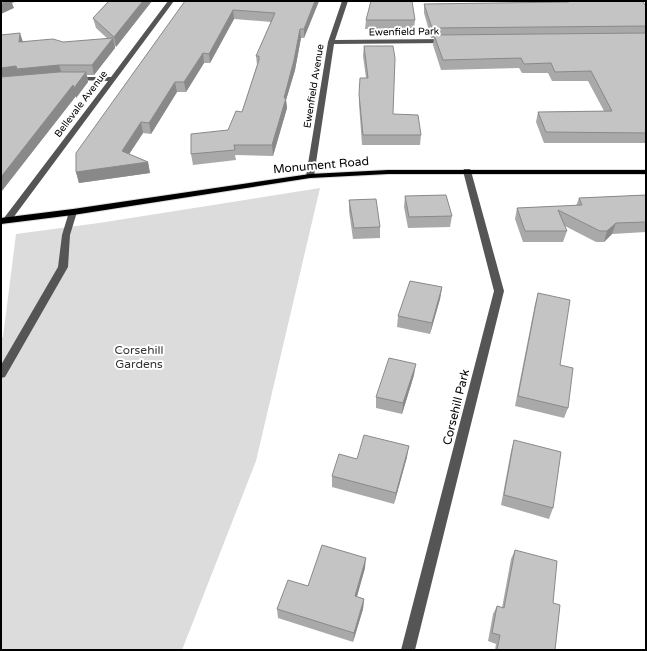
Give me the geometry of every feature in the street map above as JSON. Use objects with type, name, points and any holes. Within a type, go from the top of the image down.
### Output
[{"type":"main road","name":"Monument Road","points":[[4,220],[73,212],[310,176],[388,172],[466,171],[646,172]]},
{"type":"street","name":"Bellevale Avenue","points":[[4,220],[171,1]]},
{"type":"street","name":"Ewenfield Avenue","points":[[310,176],[331,42],[345,1]]},
{"type":"street","name":"Ewenfield Park","points":[[331,42],[457,41]]},
{"type":"street","points":[[69,78],[113,79]]},
{"type":"street","name":"Corsehill Park","points":[[408,650],[499,291],[466,171]]},
{"type":"street","points":[[1,374],[63,267],[66,235],[73,212]]},
{"type":"green space","name":"Corsehill Gardens","points":[[320,188],[256,461],[182,650],[1,650],[1,338],[3,337],[16,234],[99,223]]},
{"type":"building","points":[[109,1],[143,1],[114,37],[93,18]]},
{"type":"building","points":[[185,1],[315,1],[304,29],[300,29],[284,98],[286,98],[272,145],[234,145],[235,150],[191,154],[191,134],[228,130],[236,111],[242,112],[259,60],[259,56],[256,56],[275,13],[233,10],[209,54],[203,53],[184,82],[175,82],[149,123],[141,122],[122,151],[148,162],[76,172],[76,153]]},
{"type":"building","points":[[371,1],[412,1],[415,20],[366,20]]},
{"type":"building","points":[[642,1],[646,6],[646,26],[432,28],[424,4],[569,2]]},
{"type":"building","points":[[20,33],[19,42],[53,39],[63,42],[113,38],[92,65],[59,65],[17,69],[16,66],[1,68],[1,35]]},
{"type":"building","points":[[646,33],[646,133],[546,132],[538,112],[612,111],[591,71],[555,72],[551,63],[524,64],[521,58],[443,60],[434,35]]},
{"type":"building","points":[[364,46],[393,46],[395,58],[393,114],[418,115],[421,135],[363,135],[359,94],[360,78],[368,78]]},
{"type":"building","points":[[59,72],[86,72],[74,88],[73,85],[1,177],[1,77]]},
{"type":"building","points":[[446,195],[452,216],[409,217],[405,196]]},
{"type":"building","points":[[646,195],[646,222],[616,223],[607,231],[600,231],[558,210],[567,231],[525,231],[517,208],[582,205],[579,198]]},
{"type":"building","points":[[376,199],[380,227],[354,228],[349,200]]},
{"type":"building","points":[[410,281],[442,287],[432,323],[398,316]]},
{"type":"building","points":[[538,293],[570,300],[560,365],[573,368],[568,408],[518,396]]},
{"type":"building","points":[[389,358],[416,364],[403,403],[376,397]]},
{"type":"building","points":[[364,435],[409,446],[396,493],[332,476],[339,454],[357,459]]},
{"type":"building","points":[[514,440],[561,452],[553,508],[504,495]]},
{"type":"building","points":[[322,545],[366,558],[355,596],[364,599],[354,633],[277,609],[288,580],[308,586]]},
{"type":"building","points":[[515,550],[557,561],[553,603],[560,605],[555,650],[497,650],[500,635],[492,633],[497,606],[504,608]]}]
